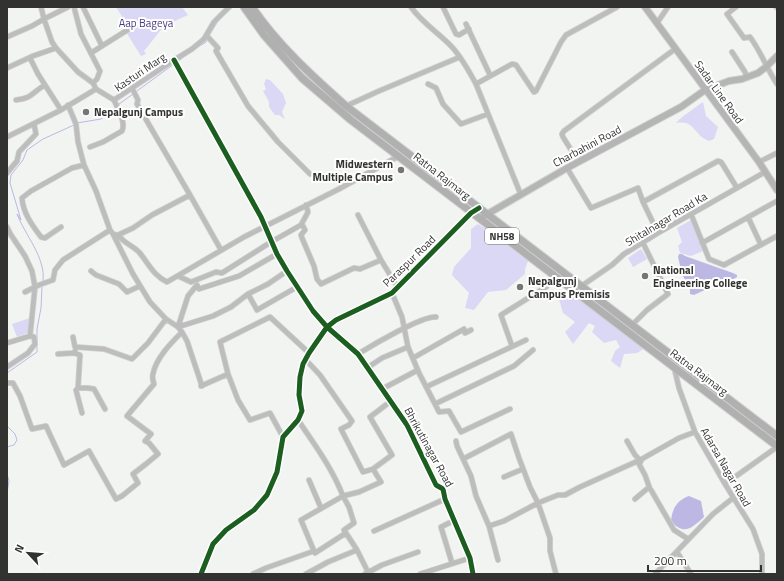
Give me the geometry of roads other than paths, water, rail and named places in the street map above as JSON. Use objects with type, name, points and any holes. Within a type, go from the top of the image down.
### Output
[{"type":"highway","name":"Ratna Rajmarg","points":[[244,7],[264,35],[302,78],[351,120],[471,213],[555,275],[632,325],[777,436]]},
{"type":"highway","name":"Ratna Rajmarg","points":[[252,7],[272,33],[291,54],[346,106],[480,208],[674,367],[777,446]]},
{"type":"main road","name":"Sadar Line Road","points":[[645,7],[759,162],[777,189]]},
{"type":"main road","name":"Charbahini Road","points":[[479,218],[488,215],[567,168],[655,122],[681,107],[705,90],[729,81],[747,78],[758,73],[777,56]]},
{"type":"street","points":[[41,7],[52,42],[56,48],[78,72],[93,83],[96,89]]},
{"type":"street","points":[[7,37],[68,7]]},
{"type":"street","points":[[74,7],[81,34],[100,71],[97,79],[93,83]]},
{"type":"street","points":[[83,7],[102,46]]},
{"type":"street","name":"Kasturi Marg","points":[[7,137],[61,110],[96,89],[114,100],[192,49],[207,36],[214,22],[230,7]]},
{"type":"street","points":[[411,7],[424,22],[460,57],[476,84],[521,195]]},
{"type":"street","points":[[443,7],[456,34],[459,35],[469,29]]},
{"type":"street","points":[[476,84],[512,64],[516,65],[534,92],[536,91],[566,35],[617,7]]},
{"type":"street","points":[[657,23],[668,7]]},
{"type":"street","points":[[736,7],[727,14],[744,38],[750,37],[754,42],[766,67],[777,84]]},
{"type":"street","points":[[466,24],[490,75]]},
{"type":"street","points":[[91,53],[129,29]]},
{"type":"street","points":[[207,36],[218,48],[216,51],[248,106],[278,142],[310,174]]},
{"type":"street","points":[[7,68],[56,48]]},
{"type":"street","points":[[573,153],[563,137],[562,134],[564,131],[675,49]]},
{"type":"street","points":[[732,52],[745,72],[747,78]]},
{"type":"street","points":[[346,106],[460,57]]},
{"type":"street","points":[[30,58],[38,74],[61,110]]},
{"type":"street","name":"Bhrikutinagar Road","points":[[174,60],[236,170],[261,217],[277,254],[297,287],[313,311],[327,327],[358,354],[407,425],[436,485],[443,489],[445,499],[470,558],[473,574]]},
{"type":"street","points":[[428,84],[436,88],[443,104],[462,124],[488,114]]},
{"type":"street","points":[[16,100],[26,99],[45,85]]},
{"type":"street","points":[[132,88],[138,100],[137,104],[222,250]]},
{"type":"street","points":[[90,147],[103,142],[122,131],[123,120],[114,100]]},
{"type":"street","points":[[68,105],[76,124],[78,142],[84,164],[114,233],[140,286],[150,302],[166,319],[178,327],[182,332],[187,341],[201,386],[228,374]]},
{"type":"street","points":[[7,173],[17,161],[19,152],[36,134],[34,124]]},
{"type":"street","points":[[759,162],[777,153]]},
{"type":"street","points":[[114,233],[124,242],[133,246],[154,273],[167,282],[222,250],[399,156]]},
{"type":"street","points":[[643,202],[718,161],[724,165],[737,188]]},
{"type":"street","points":[[61,227],[45,238],[40,237],[27,217],[22,203],[22,198],[31,191],[72,168],[84,164]]},
{"type":"street","points":[[567,168],[591,208],[638,188],[658,234]]},
{"type":"street","name":"Shitalnagar Road Ka","points":[[578,289],[612,265],[624,254],[765,172]]},
{"type":"street","points":[[25,292],[53,280],[55,270],[64,260],[114,233],[133,228],[152,215],[190,195]]},
{"type":"street","points":[[702,243],[777,201]]},
{"type":"street","points":[[178,276],[191,282],[216,272],[222,273],[301,225],[308,212],[306,205]]},
{"type":"street","name":"Paraspur Road","points":[[298,420],[302,411],[299,395],[300,377],[305,359],[327,327],[336,320],[392,293],[471,213],[480,208]]},
{"type":"street","points":[[691,214],[709,259],[724,265],[777,236]]},
{"type":"street","points":[[358,215],[381,260],[398,288]]},
{"type":"street","points":[[748,217],[760,245]]},
{"type":"street","points":[[301,225],[305,230],[301,235],[302,238],[321,284],[354,268],[360,269],[381,260]]},
{"type":"street","points":[[7,226],[30,265],[35,287],[30,336]]},
{"type":"street","points":[[632,325],[647,310],[668,294],[643,243]]},
{"type":"street","points":[[178,327],[188,296],[197,285],[199,289],[239,276],[277,254]]},
{"type":"street","points":[[91,271],[96,275],[119,284],[127,292],[140,286]]},
{"type":"street","points":[[178,327],[213,316],[231,307],[248,294],[268,284],[287,271]]},
{"type":"street","points":[[512,346],[501,315],[546,287],[555,275]]},
{"type":"street","points":[[248,294],[257,310],[297,287]]},
{"type":"street","points":[[392,293],[405,328],[408,347],[426,388],[439,412],[449,411],[461,432],[510,409]]},
{"type":"street","points":[[283,437],[270,413],[250,420],[238,400],[228,374],[220,342],[270,316],[309,353]]},
{"type":"street","points":[[358,354],[385,337],[426,319],[436,317]]},
{"type":"street","points":[[75,347],[104,349],[132,359],[148,343],[166,319]]},
{"type":"street","points":[[413,358],[464,329],[465,333],[471,330]]},
{"type":"street","points":[[7,384],[13,383],[20,396],[32,429],[46,426],[64,465],[89,451],[116,499],[138,483],[133,474],[158,454],[149,443],[145,441],[150,434],[127,416],[154,384],[153,375],[158,361],[182,332]]},
{"type":"street","points":[[7,343],[30,336]]},
{"type":"street","points":[[7,367],[28,353],[35,344],[34,337],[30,336]]},
{"type":"street","points":[[73,337],[75,347],[74,353]]},
{"type":"street","points":[[426,388],[526,340]]},
{"type":"street","points":[[367,368],[382,358],[408,347]]},
{"type":"street","points":[[435,404],[514,366],[533,350]]},
{"type":"street","points":[[58,354],[74,353],[80,355],[78,388],[76,390],[82,413]]},
{"type":"street","points":[[305,359],[320,375],[352,421],[349,426],[342,429],[363,472],[373,469],[392,455],[370,417],[391,401]]},
{"type":"street","name":"Adarsa Nagar Road","points":[[674,367],[695,432],[733,498],[753,529],[762,554],[762,574]]},
{"type":"street","points":[[382,389],[418,370]]},
{"type":"street","points":[[78,388],[88,388],[94,390],[105,409]]},
{"type":"street","points":[[201,574],[213,544],[226,530],[254,510],[267,495],[277,472],[283,437],[298,420],[335,477],[349,507],[354,523],[344,530],[357,550],[367,573],[382,565],[418,552]]},
{"type":"street","points":[[489,526],[504,521],[538,503],[558,495],[565,495],[640,460],[679,438],[695,432]]},
{"type":"street","points":[[463,460],[511,434],[523,470],[538,503],[550,538],[550,551],[556,574]]},
{"type":"street","points":[[456,440],[476,496],[489,526],[498,560]]},
{"type":"street","points":[[627,441],[641,461],[639,464],[650,489],[674,530],[688,539]]},
{"type":"street","points":[[725,484],[777,446]]},
{"type":"street","points":[[314,551],[302,520],[343,496],[359,492],[381,482],[373,469]]},
{"type":"street","points":[[504,477],[523,470]]},
{"type":"street","points":[[309,480],[321,508]]},
{"type":"street","points":[[635,499],[648,488],[650,489]]},
{"type":"street","points":[[655,574],[713,514],[733,498]]},
{"type":"street","points":[[374,531],[445,499]]},
{"type":"street","points":[[452,563],[441,527],[455,520]]},
{"type":"street","points":[[253,574],[314,551],[315,553],[346,533]]},
{"type":"street","points":[[306,574],[328,562],[357,550]]},
{"type":"street","points":[[677,552],[691,574]]},
{"type":"street","points":[[420,574],[470,558]]},
{"type":"waterway","points":[[224,15],[233,7]]},
{"type":"waterway","points":[[209,36],[218,21]]},
{"type":"waterway","points":[[195,49],[208,39]]},
{"type":"waterway","points":[[177,62],[188,54]]},
{"type":"waterway","points":[[137,91],[174,64]]},
{"type":"waterway","points":[[119,104],[133,94]]},
{"type":"waterway","points":[[77,123],[101,119],[115,108]]},
{"type":"waterway","points":[[43,281],[43,272],[38,255],[17,214],[21,220],[10,183],[11,175],[23,160],[27,150],[43,139],[74,125]]},
{"type":"waterway","points":[[7,373],[37,352],[37,329],[41,308],[42,287]]},
{"type":"waterway","points":[[7,426],[15,434],[17,440],[14,445],[7,447]]},
{"type":"waterway","points":[[7,474],[9,481],[7,493]]},
{"type":"place","name":"Nepalgunj Campus","points":[[86,112]]},
{"type":"place","name":"Midwestern Multiple Campus","points":[[401,170]]},
{"type":"place","name":"National Engineering College","points":[[645,276]]},
{"type":"place","name":"Nepalgunj Campus Premisis","points":[[520,287]]},
{"type":"park label","name":"Aap Bageya","points":[[146,23]]}]
